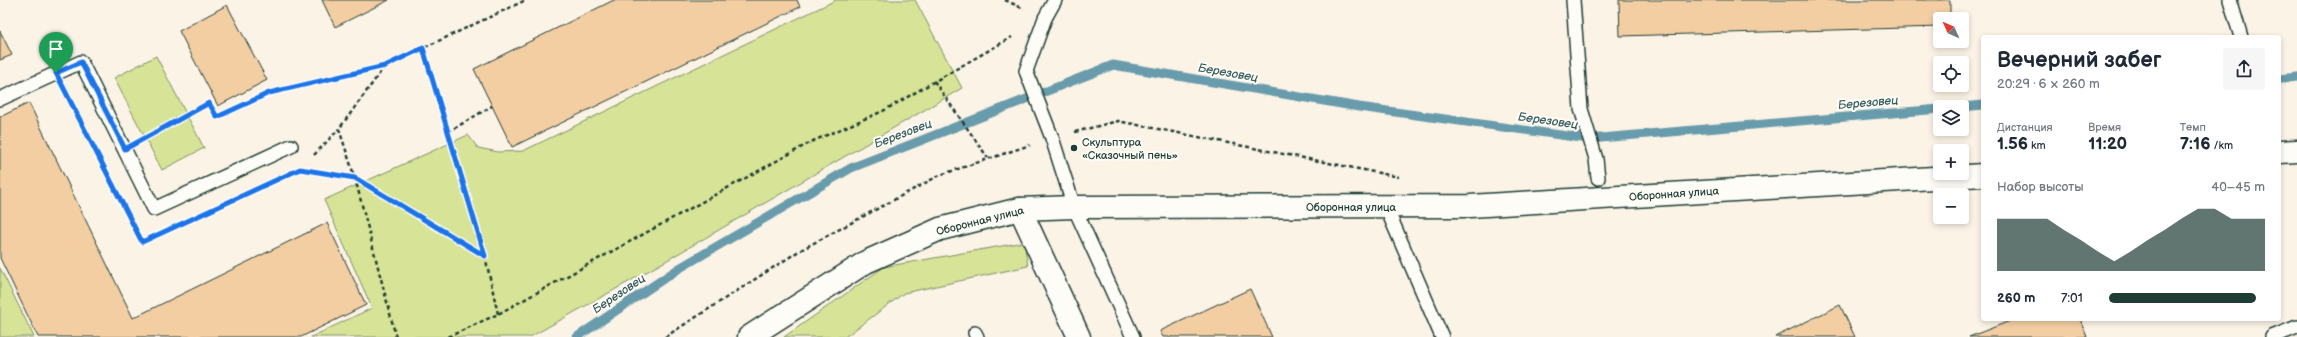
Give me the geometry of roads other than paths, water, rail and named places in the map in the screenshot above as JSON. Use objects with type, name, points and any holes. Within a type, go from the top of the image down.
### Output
[{"type":"street","points":[[2281,152],[2297,151]]},
{"type":"street","name":"Оборонная улица","points":[[749,337],[866,262],[940,229],[1020,209],[1074,207],[1478,206],[1981,174]]},
{"type":"street","points":[[1020,209],[1079,337]]},
{"type":"lane","points":[[1055,0],[1045,18],[1026,71],[1052,138],[1074,207],[1133,337]]},
{"type":"lane","points":[[1573,0],[1581,109],[1596,159],[1598,178]]},
{"type":"lane","points":[[2230,0],[2240,35]]},
{"type":"lane","points":[[0,99],[81,62],[154,209],[291,146]]},
{"type":"lane","points":[[1386,207],[1442,337]]},
{"type":"lane","points":[[2272,337],[2297,327]]},
{"type":"waterway","name":"Березовец","points":[[577,337],[678,269],[851,168],[1113,65],[1359,107],[1589,139],[1933,110]]},
{"type":"waterway","name":"Березовец","points":[[2281,79],[2297,77]]},
{"type":"waterway","name":"Березовец","points":[[1969,106],[1981,105]]},
{"type":"place","name":"Скульптура «Сказочный пень»","points":[[1074,148]]}]
